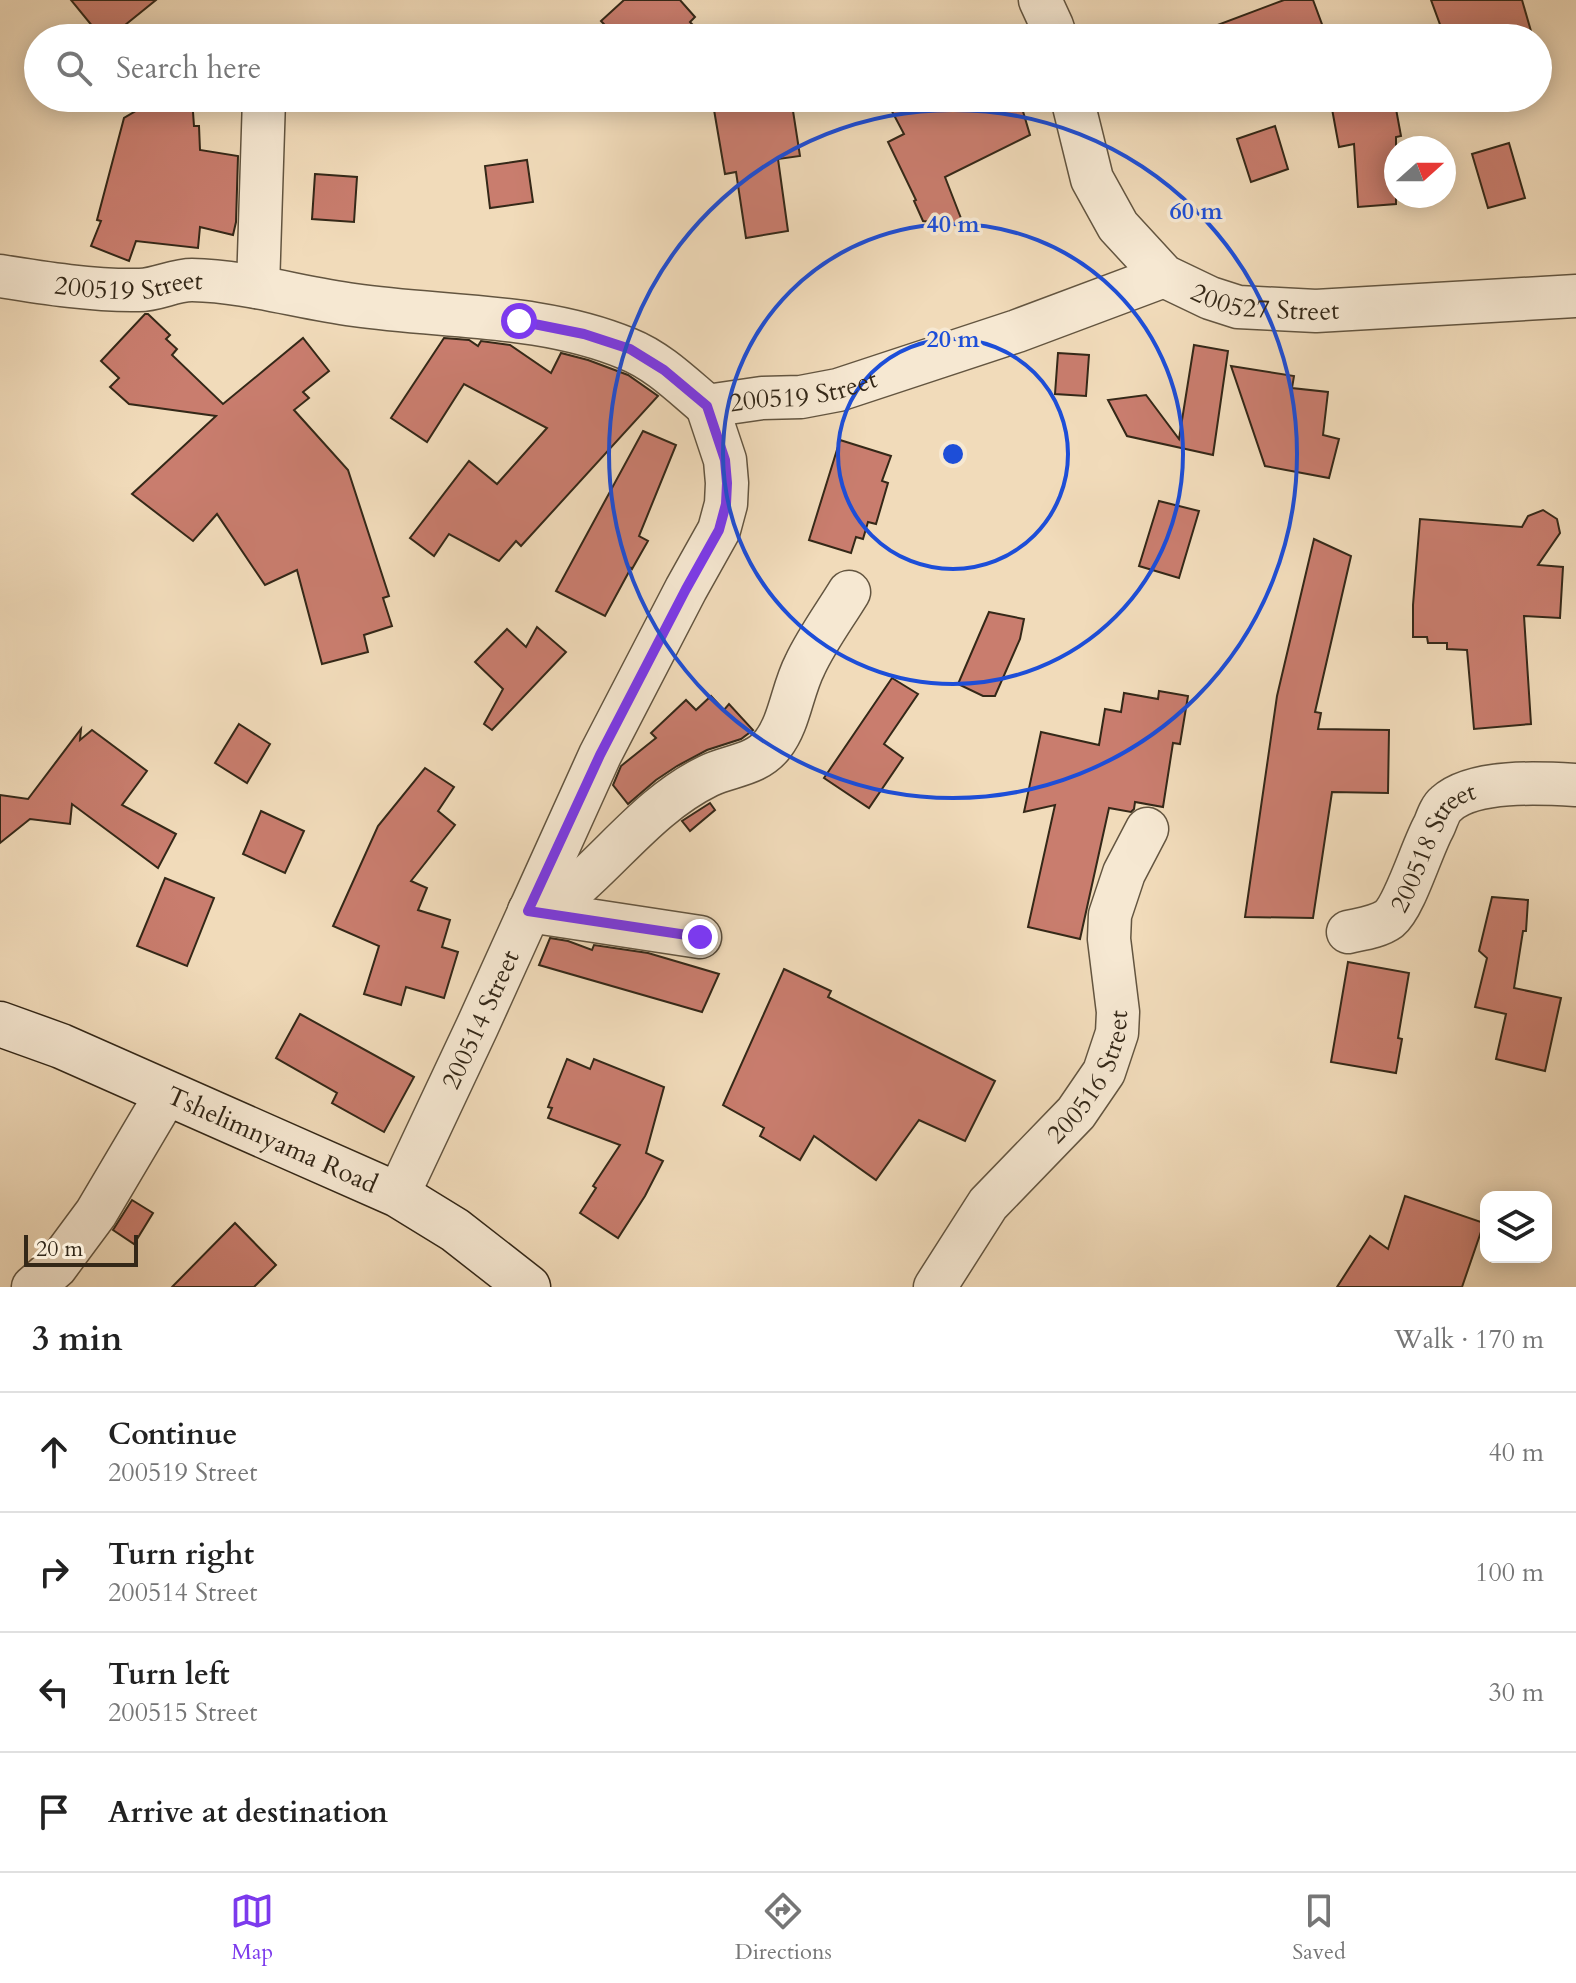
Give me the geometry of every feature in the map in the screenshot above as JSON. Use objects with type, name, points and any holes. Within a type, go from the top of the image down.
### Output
[{"type":"street","points":[[1040,0],[1051,24]]},
{"type":"street","points":[[258,287],[264,112]]},
{"type":"street","name":"200527 Street","points":[[1075,112],[1092,179],[1118,226],[1164,276],[1210,298],[1238,307],[1316,311],[1576,296]]},
{"type":"street","name":"200519 Street","points":[[0,276],[116,290],[143,290],[188,280],[258,287],[353,305],[519,321],[584,334],[630,349],[664,370],[707,406],[762,398],[801,397],[838,390],[1017,331],[1164,276]]},
{"type":"street","name":"200514 Street","points":[[398,1195],[477,1027],[536,912],[600,755],[719,530],[726,504],[725,460],[707,406]]},
{"type":"street","points":[[536,912],[576,887],[660,807],[710,775],[749,763],[773,744],[786,720],[806,662],[849,592]]},
{"type":"street","name":"200518 Street","points":[[1348,932],[1389,919],[1400,903],[1445,805],[1472,790],[1528,783],[1576,785]]},
{"type":"street","name":"200516 Street","points":[[935,1287],[988,1204],[1076,1113],[1104,1072],[1117,1033],[1118,1012],[1109,939],[1110,915],[1124,873],[1147,829]]},
{"type":"street","points":[[536,912],[700,937]]},
{"type":"street","name":"Tshelimnyama Road","points":[[0,1024],[61,1046],[398,1195],[455,1230],[528,1287]]},
{"type":"street","points":[[47,1280],[96,1213],[167,1093]]},
{"type":"building","points":[[71,0],[156,0],[126,24],[91,24]]},
{"type":"building","points":[[624,0],[680,0],[695,17],[690,22],[692,24],[604,24],[601,21]]},
{"type":"building","points":[[1284,0],[1313,0],[1322,24],[1220,24]]},
{"type":"building","points":[[1431,0],[1522,0],[1529,24],[1440,24]]},
{"type":"building","points":[[134,112],[193,112],[194,126],[199,126],[200,150],[238,156],[233,235],[200,227],[198,248],[136,241],[129,261],[91,246],[101,221],[97,220],[124,118]]},
{"type":"building","points":[[714,112],[793,112],[800,156],[778,159],[788,231],[746,238],[736,172],[725,174]]},
{"type":"building","points":[[892,112],[1023,112],[1030,135],[945,177],[964,226],[923,221],[888,142],[904,134]]},
{"type":"building","points":[[1333,112],[1397,112],[1401,136],[1384,136],[1384,205],[1358,207],[1354,144],[1339,147]]},
{"type":"building","points":[[1275,126],[1288,169],[1251,182],[1237,139]]},
{"type":"building","points":[[1509,143],[1525,198],[1488,208],[1472,154]]},
{"type":"building","points":[[527,160],[533,202],[490,208],[485,166]]},
{"type":"building","points":[[315,174],[357,177],[354,222],[312,219]]},
{"type":"building","points":[[145,314],[170,335],[166,339],[177,349],[172,355],[223,404],[303,338],[329,371],[303,392],[309,398],[294,410],[348,470],[389,596],[383,598],[392,626],[364,635],[368,652],[322,664],[297,570],[265,585],[217,514],[193,541],[132,494],[216,416],[129,404],[110,387],[119,378],[101,361]]},
{"type":"building","points":[[444,338],[469,340],[478,346],[481,341],[510,345],[551,373],[561,353],[588,360],[628,375],[658,396],[521,546],[516,541],[499,561],[449,534],[434,556],[410,538],[469,461],[497,484],[547,428],[464,384],[427,442],[391,418]]},
{"type":"building","points":[[1194,345],[1228,351],[1213,455],[1127,436],[1108,400],[1146,395],[1179,439]]},
{"type":"building","points":[[1058,353],[1089,355],[1086,396],[1055,394]]},
{"type":"building","points":[[1231,366],[1294,376],[1292,388],[1328,392],[1323,435],[1339,439],[1329,478],[1265,466]]},
{"type":"building","points":[[643,431],[676,445],[639,536],[648,541],[605,616],[556,591]]},
{"type":"building","points":[[840,440],[891,456],[882,481],[888,483],[876,524],[868,522],[863,539],[856,537],[851,553],[809,540]]},
{"type":"building","points":[[1159,501],[1199,511],[1179,578],[1139,566]]},
{"type":"building","points":[[1543,510],[1557,519],[1560,533],[1538,565],[1563,567],[1560,618],[1524,616],[1531,724],[1474,729],[1467,650],[1447,649],[1447,643],[1428,643],[1427,637],[1413,637],[1420,519],[1522,527],[1528,516]]},
{"type":"building","points":[[1314,539],[1351,556],[1315,712],[1321,713],[1318,729],[1389,730],[1388,793],[1332,792],[1313,918],[1245,917],[1277,696]]},
{"type":"building","points":[[989,612],[1024,619],[1020,639],[995,696],[983,696],[958,684]]},
{"type":"building","points":[[537,627],[566,652],[492,730],[484,724],[503,689],[475,662],[507,629],[526,647]]},
{"type":"building","points":[[892,678],[918,694],[884,744],[903,758],[869,808],[824,778]]},
{"type":"building","points":[[1159,691],[1188,696],[1180,744],[1173,743],[1163,807],[1135,802],[1131,812],[1109,808],[1080,939],[1028,927],[1055,805],[1024,812],[1041,732],[1099,745],[1105,709],[1121,712],[1124,693],[1158,699]]},
{"type":"building","points":[[711,696],[724,710],[729,704],[753,730],[741,739],[707,750],[677,766],[628,804],[613,785],[621,766],[656,738],[651,733],[686,700],[696,710]]},
{"type":"building","points":[[239,724],[270,744],[247,783],[215,763]]},
{"type":"building","points":[[81,729],[80,740],[92,730],[147,771],[122,805],[176,834],[158,868],[72,804],[70,824],[30,819],[0,843],[0,795],[28,799]]},
{"type":"building","points":[[425,768],[454,787],[438,811],[455,825],[411,881],[427,888],[418,910],[450,920],[442,947],[458,952],[444,998],[406,987],[401,1005],[364,994],[379,946],[333,926],[378,826]]},
{"type":"building","points":[[710,803],[715,810],[690,831],[682,821]]},
{"type":"building","points":[[261,811],[304,831],[285,873],[243,854]]},
{"type":"building","points":[[165,878],[214,898],[187,966],[137,946]]},
{"type":"building","points":[[1492,897],[1528,900],[1526,931],[1523,931],[1514,988],[1561,998],[1545,1071],[1496,1059],[1506,1014],[1475,1007],[1487,958],[1479,951]]},
{"type":"building","points":[[550,938],[592,950],[594,945],[648,953],[719,974],[702,1012],[539,965]]},
{"type":"building","points":[[1348,962],[1409,973],[1398,1038],[1402,1039],[1396,1073],[1331,1062]]},
{"type":"building","points":[[784,969],[831,991],[828,997],[995,1081],[965,1141],[919,1120],[876,1180],[814,1136],[800,1160],[760,1136],[764,1128],[723,1105]]},
{"type":"building","points":[[300,1014],[414,1077],[384,1132],[332,1103],[337,1093],[276,1058]]},
{"type":"building","points":[[567,1059],[590,1069],[594,1059],[664,1087],[646,1153],[663,1161],[618,1238],[580,1213],[596,1188],[593,1186],[620,1145],[548,1118],[552,1108],[548,1107]]},
{"type":"building","points":[[1405,1196],[1480,1222],[1480,1235],[1462,1287],[1337,1287],[1370,1236],[1388,1249]]},
{"type":"building","points":[[132,1200],[153,1213],[134,1244],[113,1230]]},
{"type":"building","points":[[235,1223],[276,1265],[254,1287],[172,1287]]},
{"type":"route","points":[[519,321],[584,334],[630,349],[664,370],[707,406],[725,460],[726,504],[719,530],[600,755],[528,911],[700,937]]}]
